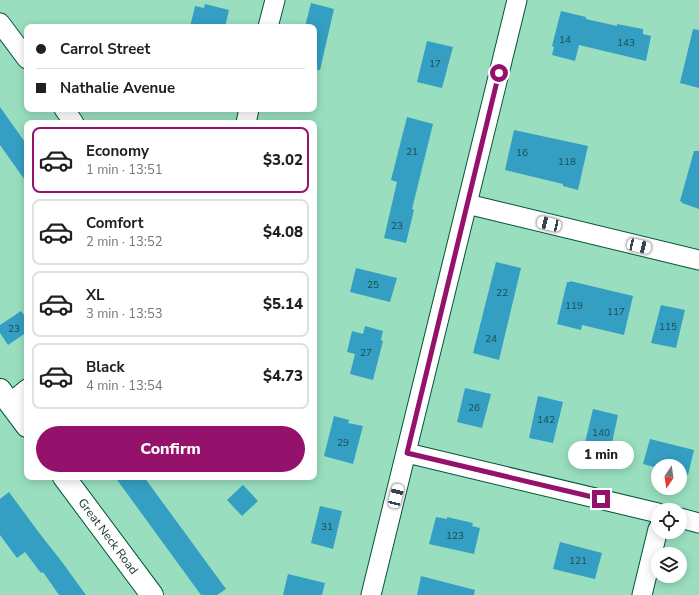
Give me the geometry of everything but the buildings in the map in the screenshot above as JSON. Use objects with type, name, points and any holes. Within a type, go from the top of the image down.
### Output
[{"type":"main road","points":[[5,396],[24,422]]},
{"type":"main road","name":"Great Neck Road","points":[[66,480],[152,595]]},
{"type":"street","points":[[269,24],[274,0]]},
{"type":"street","points":[[371,595],[517,0]]},
{"type":"street","points":[[0,23],[24,55]]},
{"type":"street","points":[[467,204],[699,260]]},
{"type":"street","points":[[5,396],[24,390]]},
{"type":"street","points":[[407,453],[651,511]]},
{"type":"street","points":[[687,520],[699,523]]},
{"type":"street","points":[[642,595],[656,539]]},
{"type":"route","points":[[499,73],[407,453],[601,499]]}]
